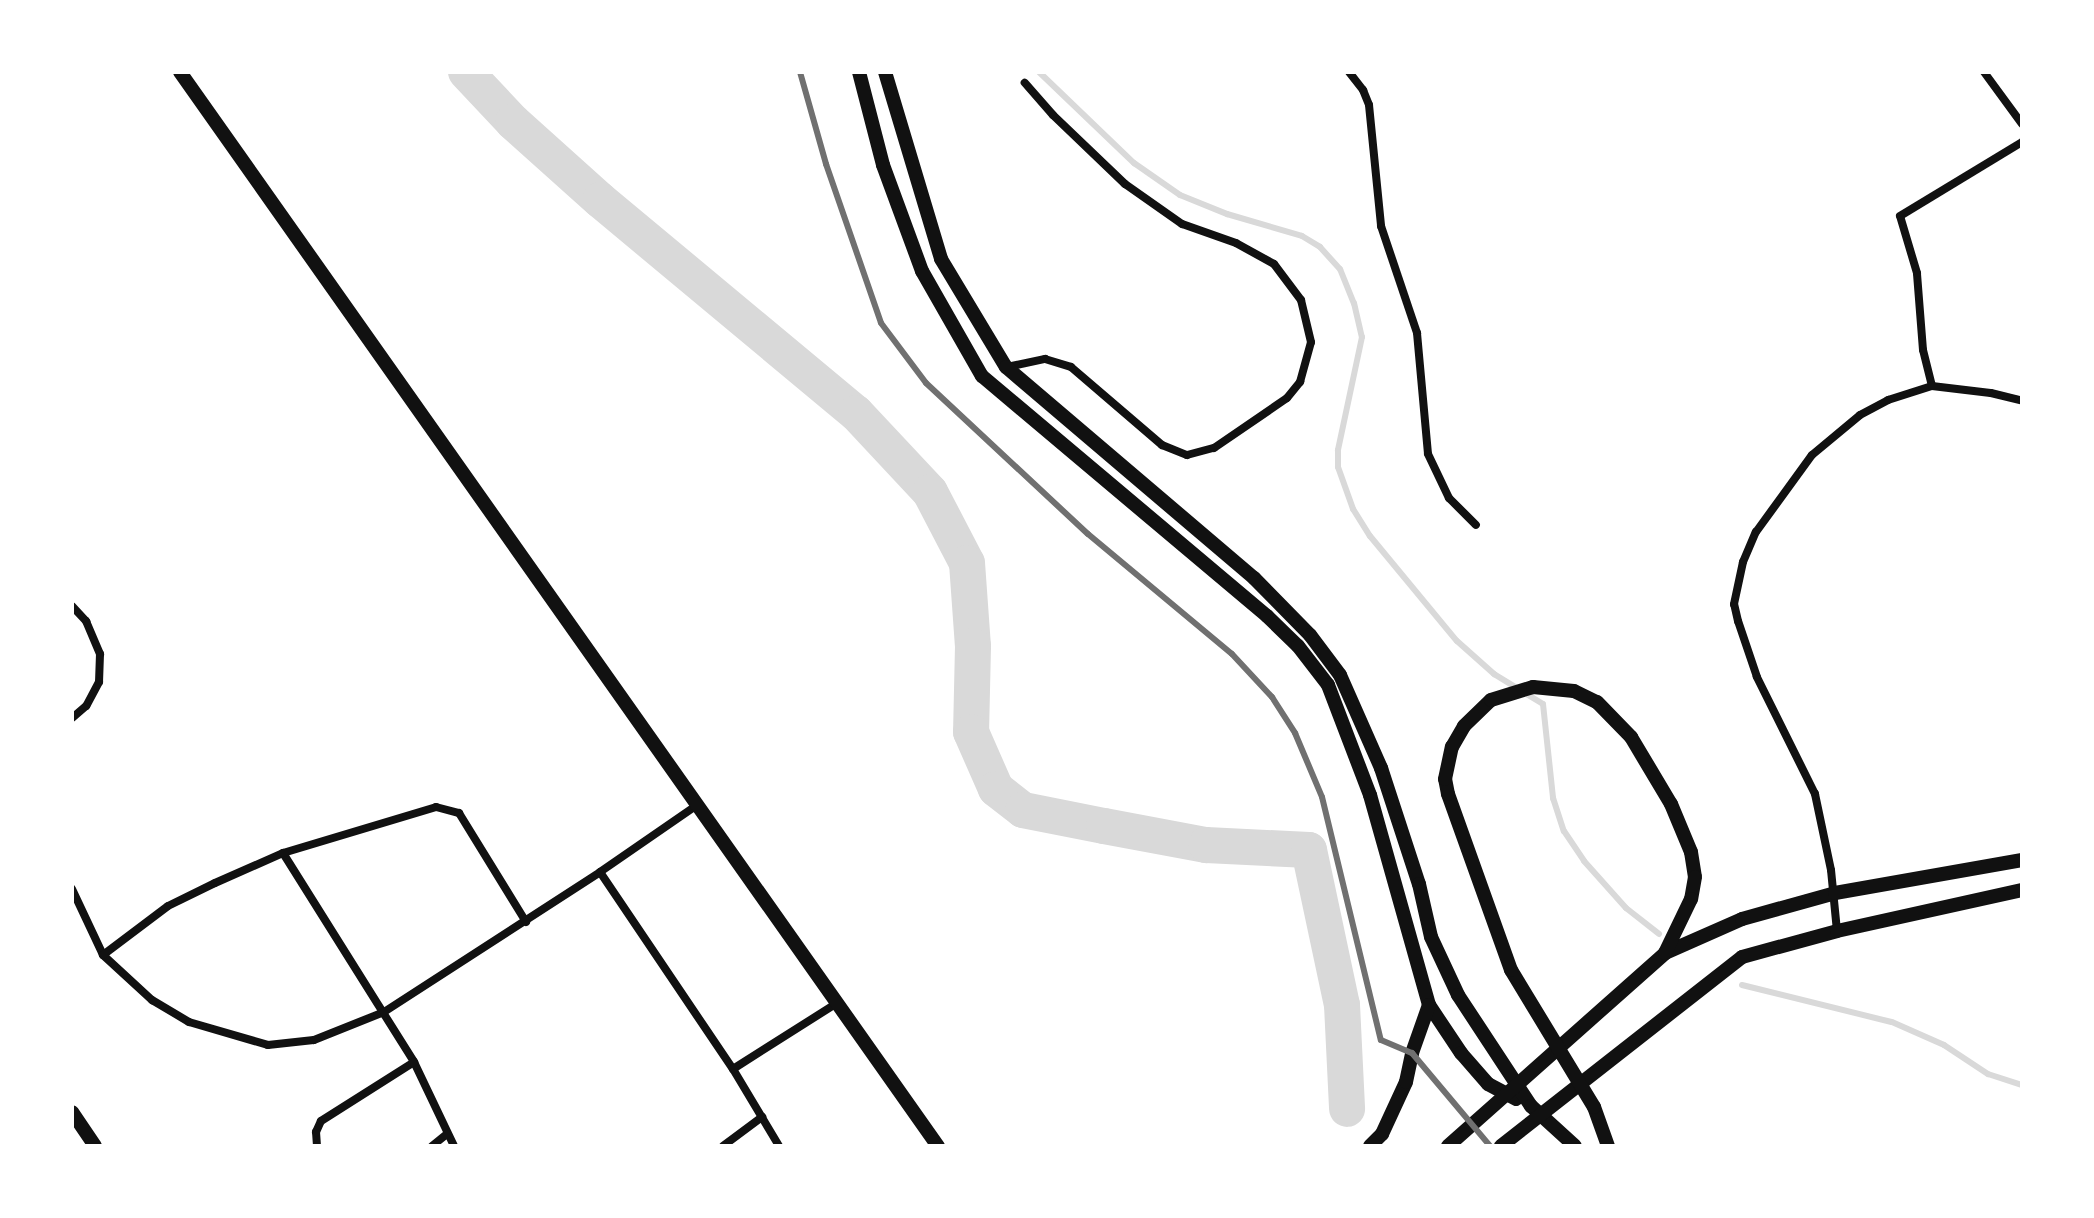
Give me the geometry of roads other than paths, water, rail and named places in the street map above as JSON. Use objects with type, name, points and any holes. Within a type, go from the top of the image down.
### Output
[{"type":"street","points":[[180,72],[938,1146]]},
{"type":"street","points":[[859,72],[883,165],[922,271],[982,376],[1267,616],[1298,646],[1328,685],[1370,795],[1429,1005],[1461,1053],[1488,1084],[1531,1106]]},
{"type":"street","points":[[885,72],[941,259],[1006,367],[1254,578],[1310,635],[1340,675],[1381,768],[1419,884],[1431,937],[1458,995],[1531,1106],[1575,1146]]},
{"type":"street","points":[[1349,72],[1369,105],[1381,226],[1417,333],[1428,454],[1449,498],[1476,525]]},
{"type":"street","points":[[1984,72],[2022,124]]},
{"type":"street","points":[[1006,367],[1045,359],[1071,367],[1162,445],[1187,455],[1214,448],[1287,398],[1308,362],[1311,342],[1301,300],[1274,264],[1236,243],[1182,224],[1125,184],[1053,115],[1025,83]]},
{"type":"street","points":[[1932,386],[1923,350],[1917,273],[1900,216],[2022,142]]},
{"type":"street","points":[[1837,931],[1835,893],[1815,794],[1757,677],[1734,604],[1737,583],[1756,532],[1812,455],[1860,415],[1899,396],[1932,386],[1991,393],[2022,401]]},
{"type":"street","points":[[72,606],[86,621],[100,654],[99,682],[86,706],[72,718]]},
{"type":"street","points":[[1608,1146],[1594,1107],[1511,970],[1448,794],[1445,779],[1452,747],[1477,712],[1509,692],[1556,687],[1597,702],[1631,737],[1683,829],[1695,877],[1691,899],[1665,953]]},
{"type":"street","points":[[72,889],[103,955],[152,1000],[189,1022],[268,1045],[314,1040],[384,1012],[526,922],[697,805]]},
{"type":"street","points":[[103,955],[168,906],[283,853],[436,807],[459,813],[526,922]]},
{"type":"street","points":[[283,853],[414,1062],[454,1146]]},
{"type":"street","points":[[1448,1146],[1665,953],[1742,919],[1835,893],[2022,860]]},
{"type":"street","points":[[600,872],[733,1069],[779,1146]]},
{"type":"street","points":[[1501,1146],[1742,957],[1837,931],[2022,890]]},
{"type":"street","points":[[733,1069],[837,1003]]},
{"type":"street","points":[[1370,1146],[1382,1134],[1406,1082],[1412,1053],[1429,1005]]},
{"type":"street","points":[[317,1146],[316,1132],[321,1121],[414,1062]]},
{"type":"street","points":[[72,1112],[95,1146]]},
{"type":"street","points":[[723,1146],[762,1117]]},
{"type":"street","points":[[432,1146],[447,1134]]},
{"type":"waterway","points":[[466,72],[513,122],[600,200],[856,413],[930,492],[967,563],[973,646],[971,732],[996,789],[1023,810],[1104,826],[1206,845],[1309,850],[1342,1005],[1347,1109]]},
{"type":"waterway","points":[[1039,72],[1134,163],[1180,195],[1227,214],[1302,236],[1320,247],[1340,269],[1354,303],[1362,337],[1338,450],[1338,467],[1353,509],[1370,536],[1457,641],[1494,674],[1543,704],[1553,798],[1564,831],[1584,861],[1626,908],[1659,934]]},
{"type":"waterway","points":[[1742,985],[1892,1022],[1944,1045],[1988,1074],[2022,1085]]},
{"type":"railway","points":[[800,72],[826,164],[881,323],[926,383],[1088,534],[1232,654],[1272,697],[1295,733],[1322,797],[1381,1040],[1412,1053],[1490,1146]]}]
